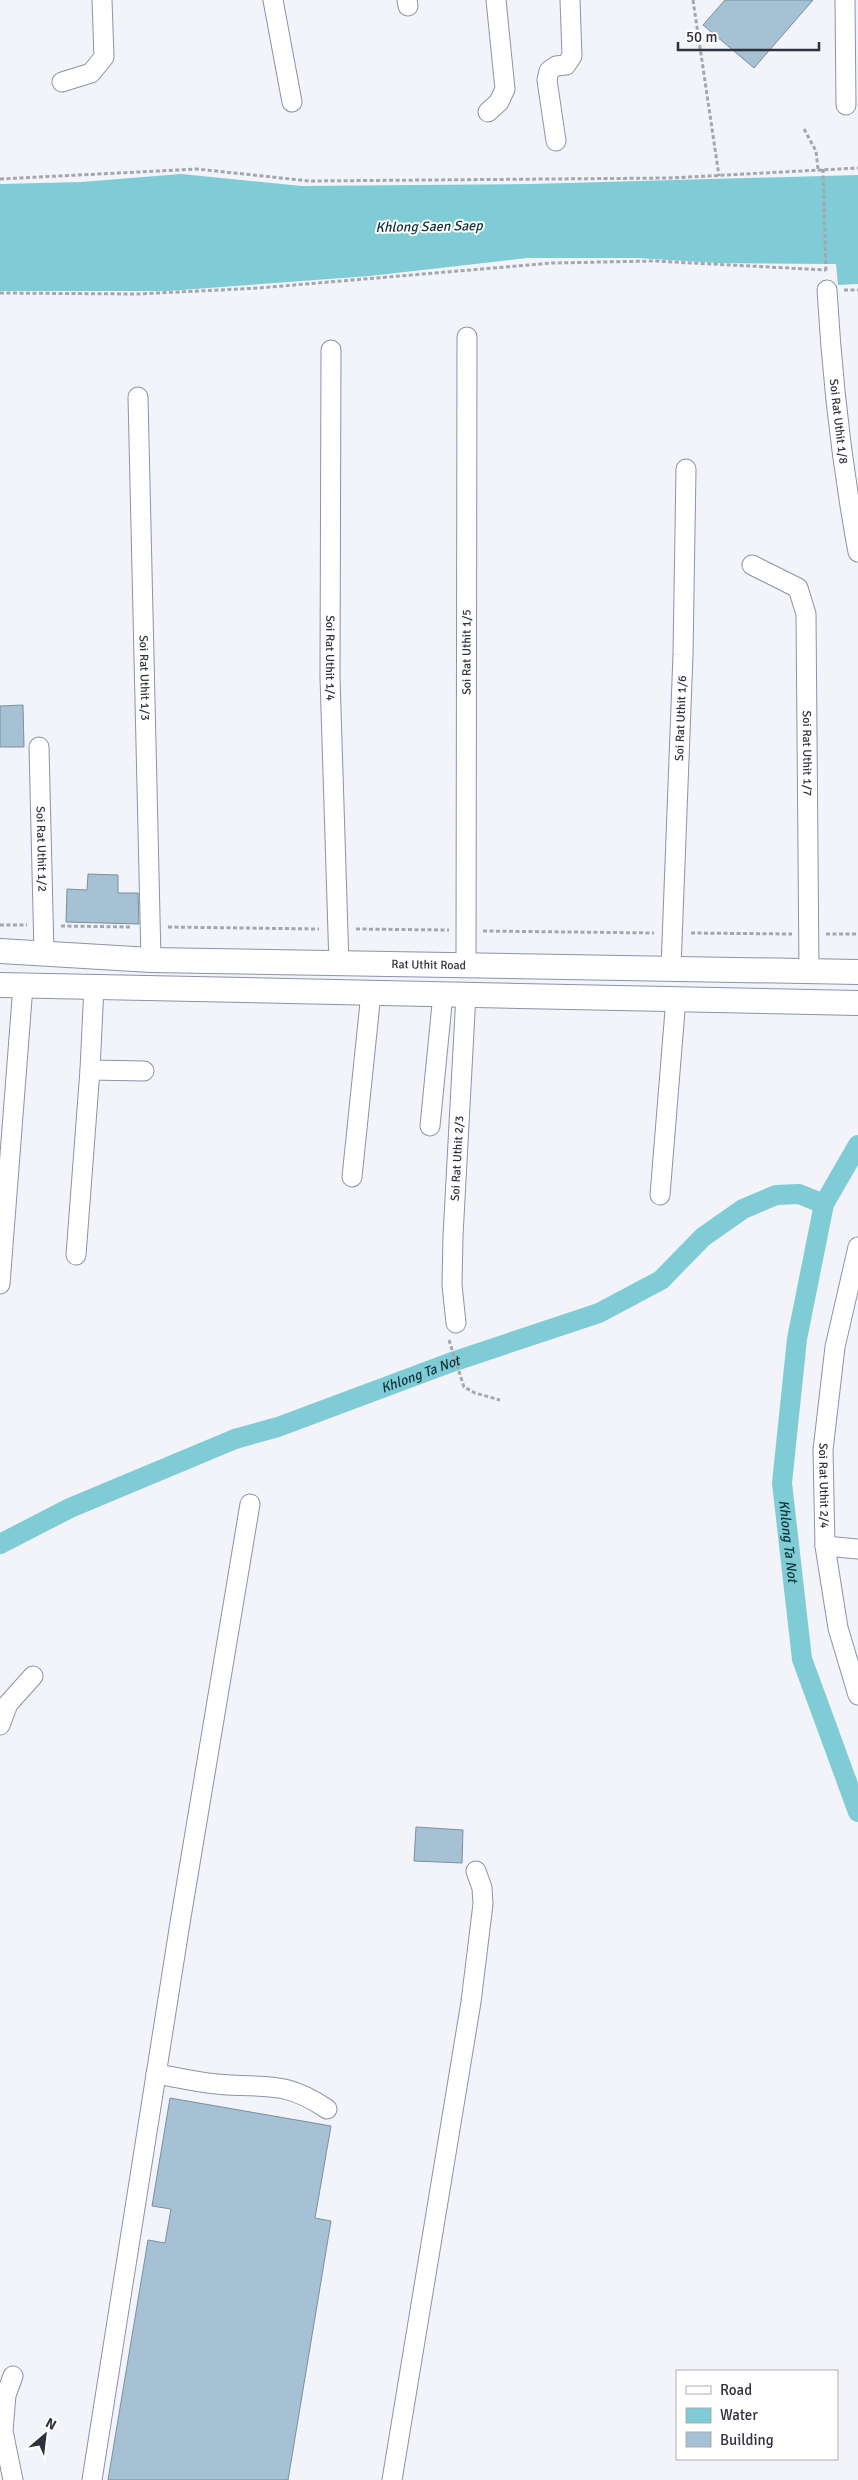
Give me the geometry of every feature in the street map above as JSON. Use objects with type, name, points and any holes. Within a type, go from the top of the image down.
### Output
[{"type":"main road","name":"Rat Uthit Road","points":[[0,951],[151,960],[339,965],[858,972]]},
{"type":"main road","points":[[11,986],[94,986],[858,1002]]},
{"type":"street","points":[[62,82],[92,73],[104,57],[102,0]]},
{"type":"street","points":[[273,0],[292,102]]},
{"type":"street","points":[[488,112],[499,102],[506,89],[496,0]]},
{"type":"street","points":[[556,141],[547,80],[549,71],[556,66],[566,65],[572,56],[570,0]]},
{"type":"street","points":[[845,0],[846,105]]},
{"type":"street","name":"Soi Rat Uthit 1/8","points":[[827,290],[830,335],[850,508],[858,552]]},
{"type":"street","name":"Soi Rat Uthit 1/5","points":[[466,966],[467,337]]},
{"type":"street","name":"Soi Rat Uthit 1/4","points":[[331,350],[330,677],[339,965]]},
{"type":"street","name":"Soi Rat Uthit 1/3","points":[[138,397],[151,960]]},
{"type":"street","name":"Soi Rat Uthit 1/6","points":[[671,968],[683,655],[686,469]]},
{"type":"street","name":"Soi Rat Uthit 1/7","points":[[752,565],[798,588],[806,614],[809,971]]},
{"type":"street","name":"Soi Rat Uthit 1/2","points":[[39,747],[44,953]]},
{"type":"street","points":[[0,1284],[11,986]]},
{"type":"street","points":[[76,1255],[90,1070],[94,986]]},
{"type":"street","points":[[352,1177],[371,993]]},
{"type":"street","points":[[430,1126],[454,994]]},
{"type":"street","name":"Soi Rat Uthit 2/3","points":[[453,1331],[454,994]]},
{"type":"street","points":[[660,1195],[676,998]]},
{"type":"street","points":[[90,1070],[144,1071]]},
{"type":"street","name":"Soi Rat Uthit 2/4","points":[[858,1247],[836,1347],[823,1450],[825,1546],[838,1628],[858,1696]]},
{"type":"street","points":[[92,2480],[156,2074],[250,1504]]},
{"type":"street","points":[[825,1546],[858,1549]]},
{"type":"street","points":[[0,1725],[8,1704],[34,1676]]},
{"type":"street","points":[[392,2480],[471,2002],[483,1904],[482,1888],[476,1871]]},
{"type":"street","points":[[156,2074],[216,2084],[286,2088],[307,2096],[326,2109]]},
{"type":"street","points":[[13,2376],[6,2395],[3,2431],[13,2480]]},
{"type":"path","points":[[693,0],[719,176]]},
{"type":"path","points":[[804,129],[816,151],[818,169]]},
{"type":"path","points":[[0,179],[197,170],[309,181],[651,178],[858,168]]},
{"type":"path","points":[[0,293],[138,294],[258,288],[552,263],[654,261],[826,268],[823,169]]},
{"type":"path","points":[[0,925],[858,934]]},
{"type":"path","points":[[453,1331],[464,1387],[475,1393],[500,1400]]},
{"type":"water","name":"Khlong Saen Saep","points":[[181,174],[302,186],[531,184],[858,175],[858,284],[838,285],[836,264],[717,263],[636,258],[527,258],[370,276],[168,291],[0,291],[0,184],[81,182]]},
{"type":"building","points":[[725,0],[813,0],[754,68],[703,25]]},
{"type":"building","points":[[23,705],[24,747],[0,747],[0,706]]},
{"type":"building","points":[[88,874],[118,875],[118,893],[138,893],[139,924],[66,922],[67,889],[87,890]]},
{"type":"building","points":[[416,1827],[463,1830],[462,1863],[414,1861]]},
{"type":"building","points":[[170,2098],[331,2126],[315,2218],[331,2221],[288,2480],[108,2480],[148,2240],[165,2243],[171,2209],[152,2206]]},
{"type":"waterway","name":"Khlong Ta Not","points":[[858,1145],[824,1204],[797,1339],[782,1483],[802,1659],[858,1812]]},
{"type":"waterway","name":"Khlong Ta Not","points":[[0,1544],[70,1508],[235,1439],[278,1427],[452,1362],[599,1313],[661,1280],[703,1237],[743,1209],[776,1195],[799,1194],[824,1204]]}]
